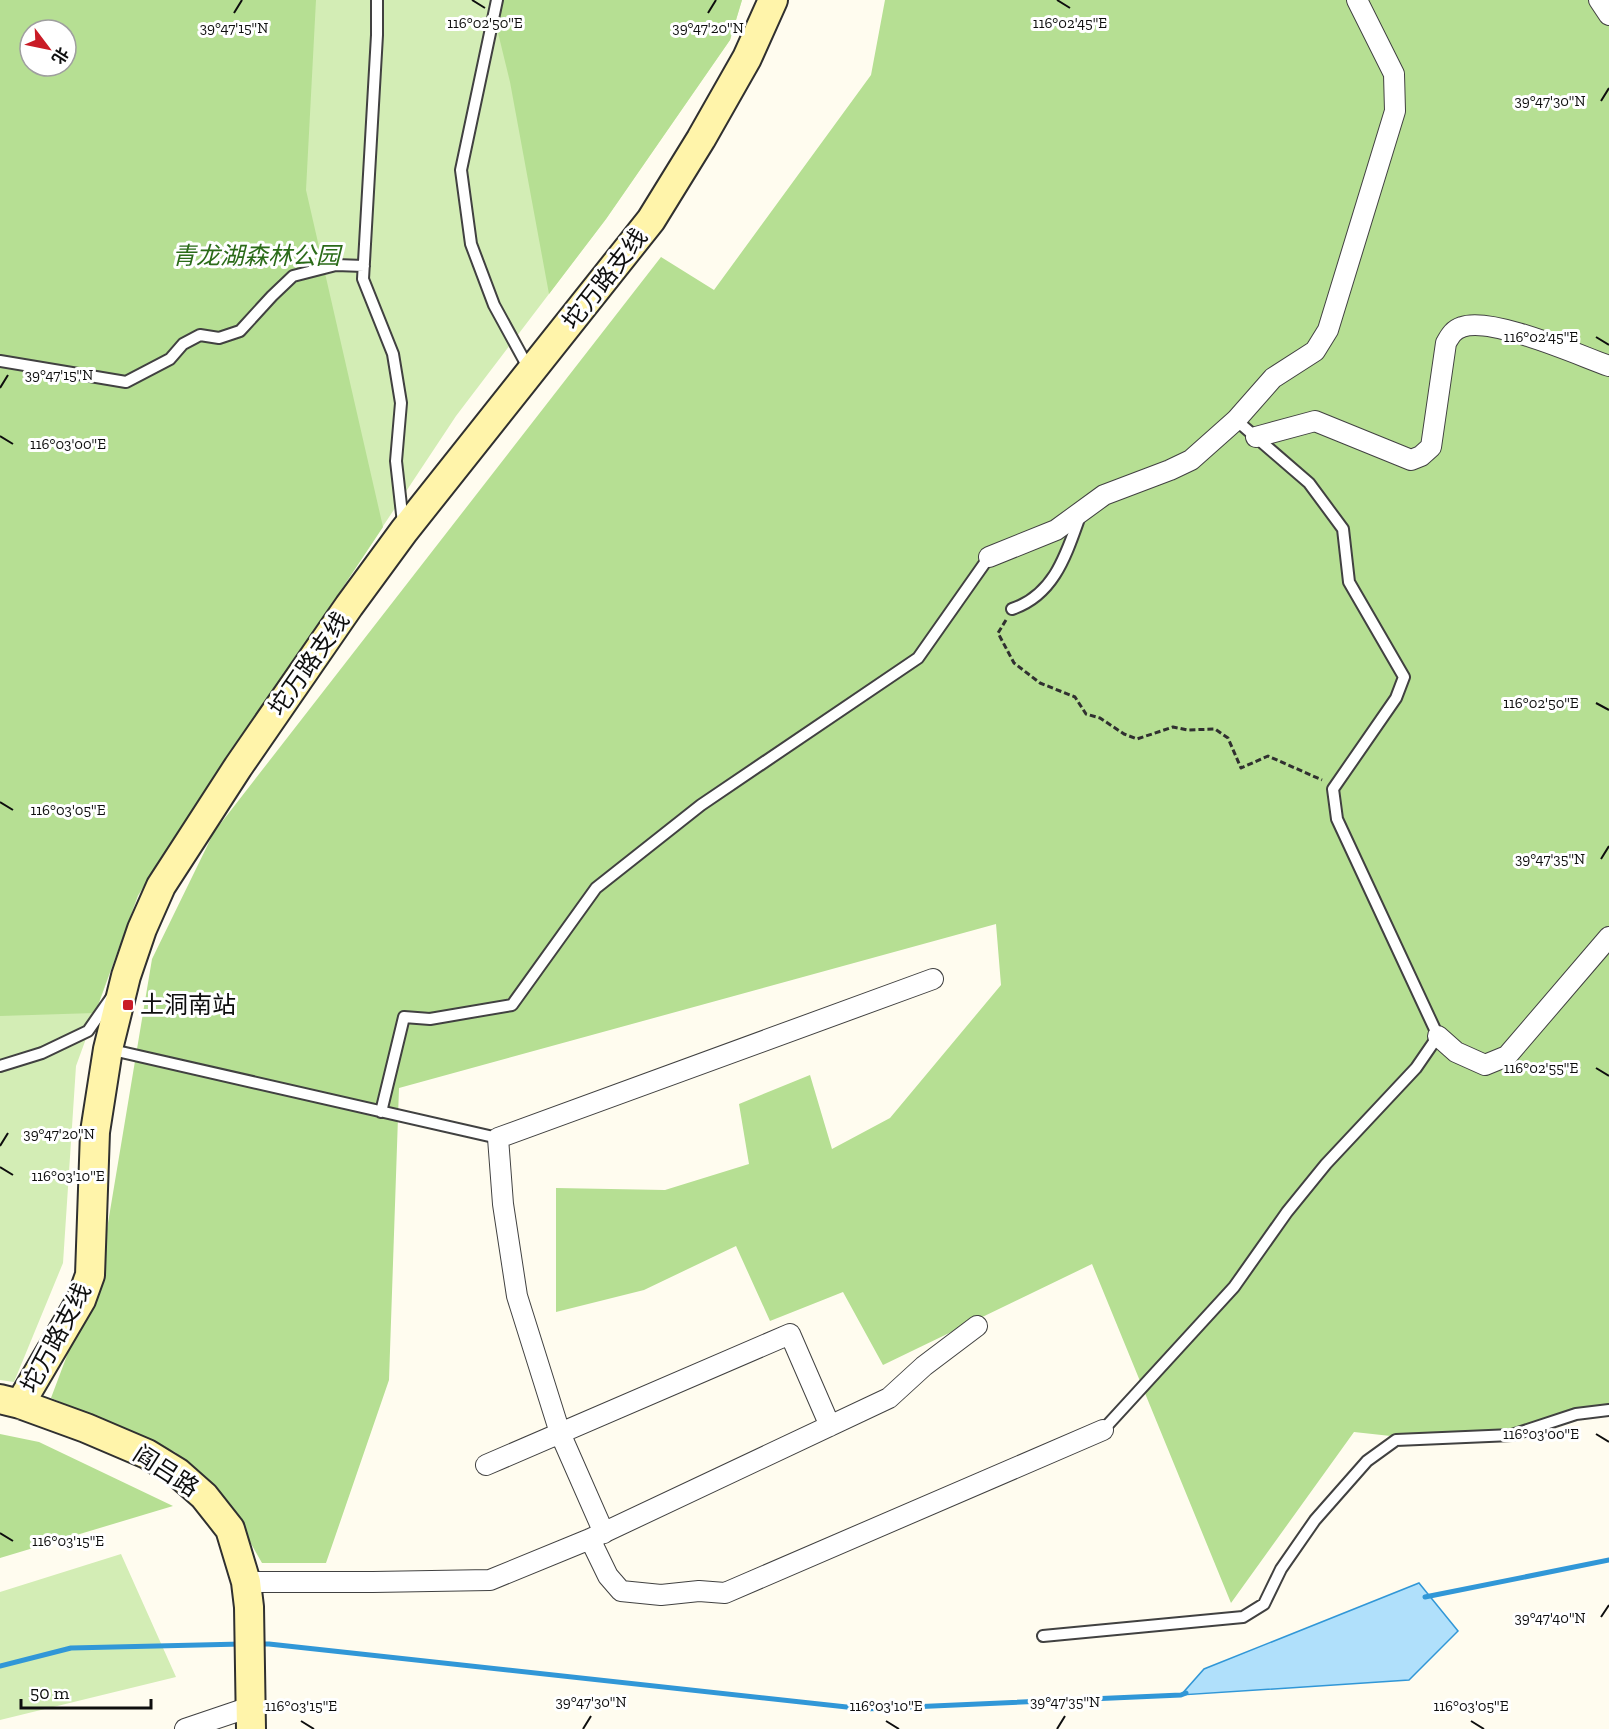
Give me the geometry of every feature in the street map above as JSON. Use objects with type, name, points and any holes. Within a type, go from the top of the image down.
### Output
[{"type":"main road","name":"坨万路支线","points":[[10,1402],[81,1299],[90,1275],[95,1132],[108,1049],[126,976],[142,929],[161,886],[293,685],[404,531],[651,220],[747,58],[773,0]]},
{"type":"main road","name":"阎吕路","points":[[10,1402],[86,1428],[147,1454],[178,1473],[204,1496],[230,1529],[248,1594],[250,1705]]},
{"type":"street","points":[[989,557],[1056,530],[1104,495],[1191,460],[1236,420],[1273,378],[1315,351],[1328,330],[1395,111],[1394,74],[1357,0]]},
{"type":"street","points":[[1599,0],[1609,15]]},
{"type":"street","points":[[1256,437],[1314,421],[1411,460],[1421,456],[1431,447],[1446,343],[1453,332],[1464,326],[1502,327],[1609,366]]},
{"type":"street","points":[[1438,1036],[1456,1052],[1485,1065],[1507,1056],[1609,937]]},
{"type":"street","points":[[933,979],[498,1138],[503,1204],[517,1296],[560,1433],[597,1536],[608,1576],[621,1591],[661,1595],[699,1591],[725,1593],[1103,1430]]},
{"type":"street","points":[[248,1594],[373,1582],[490,1580],[597,1536],[889,1398],[924,1366],[976,1326]]},
{"type":"street","points":[[486,1465],[790,1334],[830,1426]]},
{"type":"street","points":[[185,1729],[250,1705]]},
{"type":"lane","points":[[377,0],[363,279],[393,354],[401,403],[396,461],[404,531]]},
{"type":"lane","points":[[495,3],[461,170],[471,244],[494,305],[531,372]]},
{"type":"lane","points":[[0,361],[126,382],[170,359],[183,344],[200,335],[219,338],[240,331],[293,276],[336,265],[364,266]]},
{"type":"lane","points":[[1103,1430],[1234,1287],[1287,1212],[1326,1164],[1416,1068],[1438,1036],[1337,819],[1333,789],[1396,698],[1404,676],[1349,582],[1343,529],[1309,483],[1236,420]]},
{"type":"lane","points":[[1012,609],[1029,604],[1056,575],[1082,511]]},
{"type":"lane","points":[[381,1112],[404,1017],[430,1019],[512,1005],[596,888],[701,804],[918,658],[989,557]]},
{"type":"lane","points":[[0,1066],[42,1053],[88,1031],[126,976]]},
{"type":"lane","points":[[108,1049],[498,1138]]},
{"type":"lane","points":[[1043,1636],[1243,1617],[1264,1604],[1281,1569],[1315,1520],[1367,1461],[1396,1440],[1512,1435],[1576,1414],[1609,1410]]},
{"type":"path","points":[[1012,609],[998,633],[1014,663],[1040,683],[1075,697],[1086,714],[1100,718],[1124,734],[1137,739],[1173,727],[1188,730],[1215,729],[1228,738],[1241,768],[1268,756],[1294,769],[1320,778],[1333,789]]},
{"type":"green space","name":"青龙湖森林公园","points":[[0,0],[742,0],[730,40],[606,219],[456,416],[138,896],[76,1066],[63,1263],[14,1382],[0,1380]]},
{"type":"green space","name":"青龙湖森林公园","points":[[0,0],[316,0],[306,190],[383,527],[138,895],[95,1013],[0,1016]]},
{"type":"green space","points":[[490,0],[742,0],[730,40],[606,219],[549,294],[510,82]]},
{"type":"green space","points":[[885,0],[1609,0],[1609,1404],[1455,1443],[1354,1432],[1231,1603],[1092,1264],[883,1365],[843,1292],[770,1321],[736,1246],[644,1290],[556,1312],[556,1188],[665,1190],[749,1164],[739,1104],[810,1075],[832,1149],[890,1118],[1001,985],[996,924],[399,1088],[389,1380],[326,1563],[262,1563],[229,1505],[175,1452],[51,1398],[101,1265],[152,959],[214,832],[661,257],[714,290],[871,75]]},
{"type":"green space","points":[[0,1434],[39,1442],[173,1506],[0,1558]]},
{"type":"green space","points":[[121,1554],[176,1677],[0,1720],[0,1592]]},
{"type":"water","points":[[1419,1583],[1458,1631],[1409,1680],[1181,1695],[1204,1669]]},
{"type":"waterway","points":[[1425,1597],[1609,1560]]},
{"type":"waterway","points":[[0,1666],[71,1648],[242,1644]]},
{"type":"waterway","points":[[257,1644],[865,1709],[1186,1693]]},
{"type":"place","name":"土洞南站","points":[[128,1005]]}]
